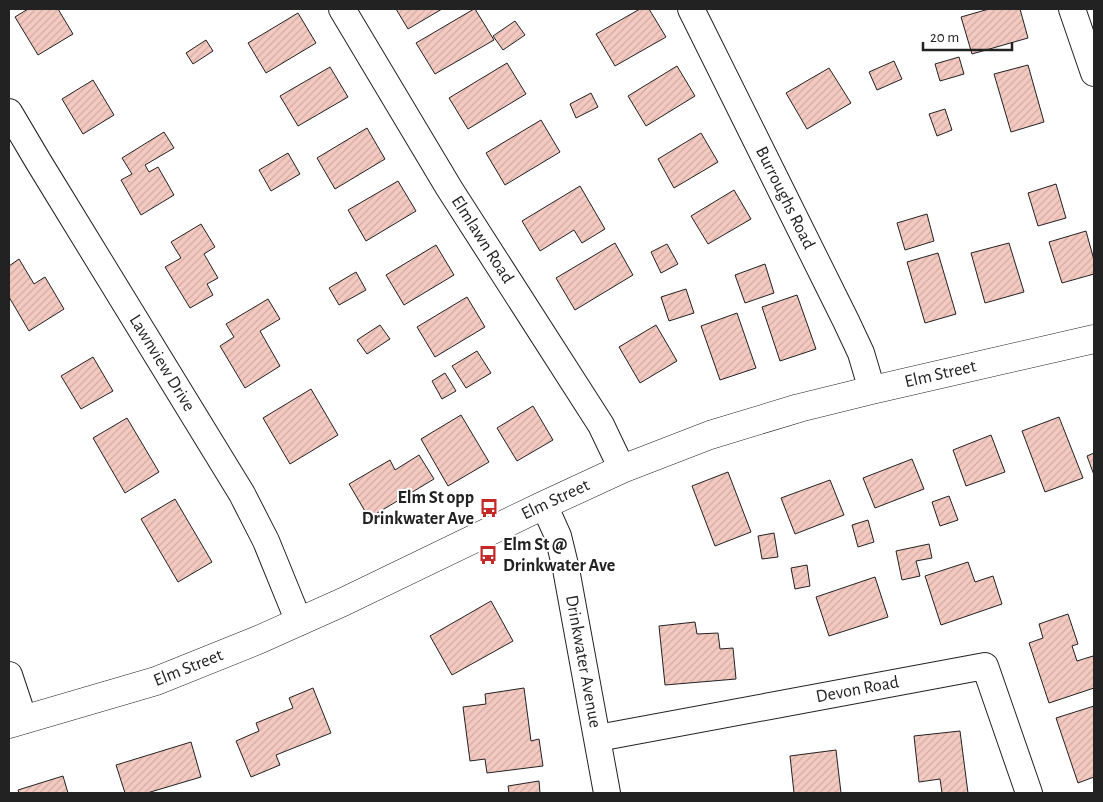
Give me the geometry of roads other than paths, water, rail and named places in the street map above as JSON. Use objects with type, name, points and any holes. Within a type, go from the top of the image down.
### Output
[{"type":"main road","name":"Elm Street","points":[[16,722],[156,681],[223,655],[299,622],[622,469],[692,442],[799,408],[1094,339]]},
{"type":"street","name":"Elmlawn Road","points":[[342,9],[449,188],[601,425],[622,469]]},
{"type":"street","name":"Burroughs Road","points":[[691,9],[846,321],[861,353],[872,390]]},
{"type":"street","points":[[1072,9],[1094,73]]},
{"type":"street","name":"Lawnview Drive","points":[[9,112],[246,502],[266,541],[299,622]]},
{"type":"street","name":"Drinkwater Avenue","points":[[544,505],[558,536],[565,561],[607,793]]},
{"type":"street","name":"Devon Road","points":[[598,738],[985,666],[1029,793]]},
{"type":"street","points":[[9,675],[16,722]]},
{"type":"place","name":"Elm St opp Drinkwater Ave","points":[[489,508]]},
{"type":"place","name":"Elm St @ Drinkwater Ave","points":[[488,555]]}]
